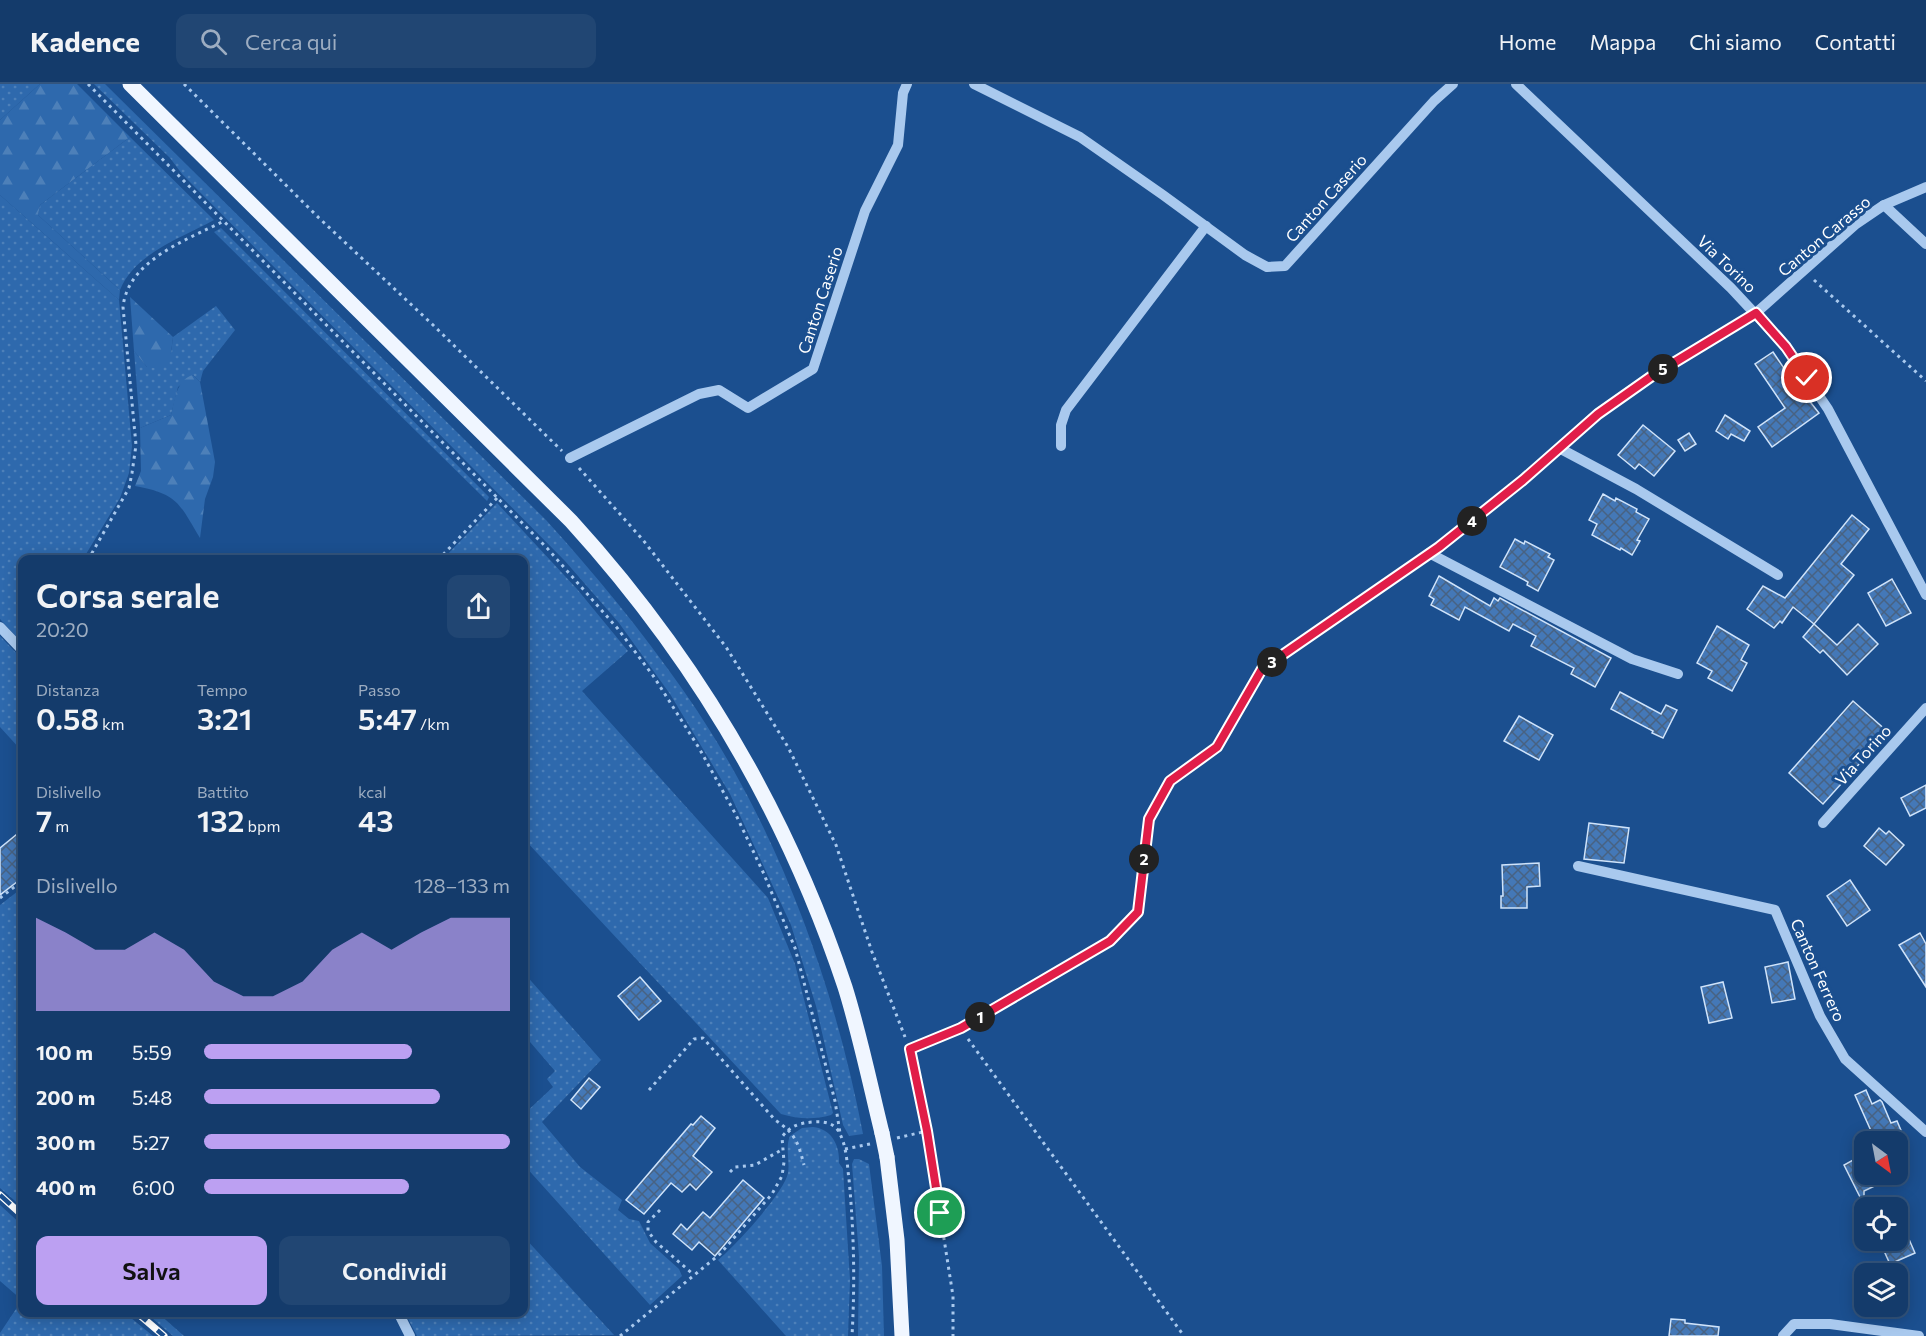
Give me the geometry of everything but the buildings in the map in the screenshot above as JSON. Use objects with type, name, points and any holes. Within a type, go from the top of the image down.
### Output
[{"type":"main road","points":[[130,84],[571,521],[633,592],[677,651],[725,724],[756,778],[803,876],[846,989],[887,1157],[897,1240],[902,1336]]},
{"type":"street","name":"Canton Caserio","points":[[570,459],[699,394],[719,390],[748,408],[813,369],[865,211],[898,145],[903,93],[907,84]]},
{"type":"street","name":"Canton Caserio","points":[[974,84],[1080,137],[1245,255],[1267,267],[1285,266],[1434,100],[1453,84]]},
{"type":"street","name":"Via Torino","points":[[1516,84],[1756,313],[1786,347],[1828,409],[1926,595]]},
{"type":"street","name":"Canton Carasso","points":[[910,1049],[961,1028],[1110,941],[1138,912],[1149,819],[1170,781],[1217,747],[1262,669],[1429,553],[1523,480],[1598,414],[1652,376],[1756,313],[1856,224],[1884,205],[1926,187]]},
{"type":"street","name":"Canton Carasso","points":[[1884,205],[1926,244]]},
{"type":"street","points":[[1061,446],[1061,424],[1066,410],[1206,226]]},
{"type":"street","points":[[1558,448],[1636,489],[1778,575]]},
{"type":"street","points":[[1429,553],[1632,659],[1678,674]]},
{"type":"street","points":[[0,627],[18,646]]},
{"type":"street","name":"Via Torino","points":[[1823,823],[1926,708]]},
{"type":"street","name":"Canton Ferrero","points":[[1578,866],[1775,910],[1820,1016],[1845,1059],[1926,1132]]},
{"type":"street","points":[[400,1317],[410,1336]]},
{"type":"street","points":[[1783,1336],[1794,1323],[1830,1323],[1919,1336]]},
{"type":"path","points":[[88,84],[547,548],[618,629],[654,677],[686,727],[731,805],[763,872],[795,948],[835,1101],[845,1149],[853,1222],[852,1336]]},
{"type":"path","points":[[91,555],[129,488],[136,445],[123,307],[125,294],[130,282],[164,253],[224,221]]},
{"type":"path","points":[[1804,270],[1926,381]]},
{"type":"path","points":[[443,555],[498,497]]},
{"type":"path","points":[[0,898],[18,883]]},
{"type":"path","points":[[961,1028],[1184,1336]]},
{"type":"path","points":[[649,1090],[694,1039],[703,1038],[775,1120],[788,1128],[796,1139],[804,1165]]},
{"type":"path","points":[[910,1049],[927,1131],[952,1296],[953,1336]]},
{"type":"path","points":[[620,1336],[720,1254],[772,1194],[782,1176],[782,1137],[788,1128],[821,1122],[831,1124],[840,1133]]},
{"type":"path","points":[[730,1172],[735,1167],[754,1165],[783,1149]]},
{"type":"path","points":[[660,1210],[648,1222],[648,1231],[656,1242],[694,1275]]},
{"type":"green space","points":[[0,84],[40,84],[0,120]]},
{"type":"green space","points":[[40,84],[77,84],[130,137],[40,205],[38,215],[120,290],[119,300],[0,195],[0,120]]},
{"type":"green space","points":[[94,84],[105,84],[546,520],[651,646],[716,740],[746,793],[796,902],[835,1017],[863,1134],[849,1136],[843,1125],[816,1006],[791,925],[730,794],[670,694],[619,623],[565,561],[182,174],[170,158]]},
{"type":"green space","points":[[130,137],[214,220],[148,256],[136,266],[120,290],[38,215],[40,205]]},
{"type":"green space","points":[[0,195],[119,300],[132,446],[129,473],[120,498],[85,555],[18,555],[18,639],[0,619]]},
{"type":"green space","points":[[221,228],[489,497],[487,501],[214,232]]},
{"type":"green space","points":[[130,297],[173,337],[171,353],[165,364],[154,368],[147,367],[134,351]]},
{"type":"green space","points":[[216,306],[235,330],[203,371],[200,382],[193,375],[178,387],[171,415],[140,428],[134,351],[147,367],[171,353],[173,337]]},
{"type":"green space","points":[[193,375],[200,382],[215,462],[213,477],[205,499],[200,538],[176,502],[160,493],[135,486],[141,471],[140,428],[171,415],[180,386],[183,381]]},
{"type":"green space","points":[[497,503],[577,589],[628,651],[582,691],[768,898],[795,964],[833,1113],[831,1115],[806,1118],[781,1114],[528,843],[528,555],[447,555]]},
{"type":"green space","points":[[0,636],[18,655],[18,747],[0,727]]},
{"type":"green space","points":[[18,891],[18,1204],[0,1188],[0,905]]},
{"type":"green space","points":[[528,978],[601,1060],[542,1122],[580,1167],[622,1200],[618,1210],[629,1219],[639,1221],[650,1243],[679,1269],[682,1276],[650,1305],[528,1169],[528,1110],[553,1087],[547,1079],[555,1071],[528,1040]]},
{"type":"green space","points":[[802,1128],[820,1128],[834,1139],[839,1163],[843,1169],[850,1280],[848,1336],[786,1336],[718,1260],[758,1219],[785,1182],[788,1173],[790,1136]]},
{"type":"green space","points":[[854,1159],[869,1164],[882,1266],[884,1336],[858,1336],[859,1257],[852,1164]]},
{"type":"green space","points":[[0,1205],[18,1221],[18,1297],[0,1281]]},
{"type":"green space","points":[[528,1241],[614,1335],[417,1336],[407,1317],[528,1317]]},
{"type":"green space","points":[[18,1306],[18,1317],[130,1317],[153,1336],[0,1336]]},
{"type":"green space","points":[[151,1317],[163,1317],[184,1336],[173,1336]]},
{"type":"railway","points":[[0,1195],[18,1211]]},
{"type":"railway","points":[[142,1317],[164,1336]]},
{"type":"route","points":[[940,1213],[927,1131],[910,1049],[961,1028],[1110,941],[1138,912],[1149,819],[1170,781],[1217,747],[1262,669],[1439,547],[1523,480],[1598,414],[1652,376],[1756,313],[1786,347],[1807,378]]}]
